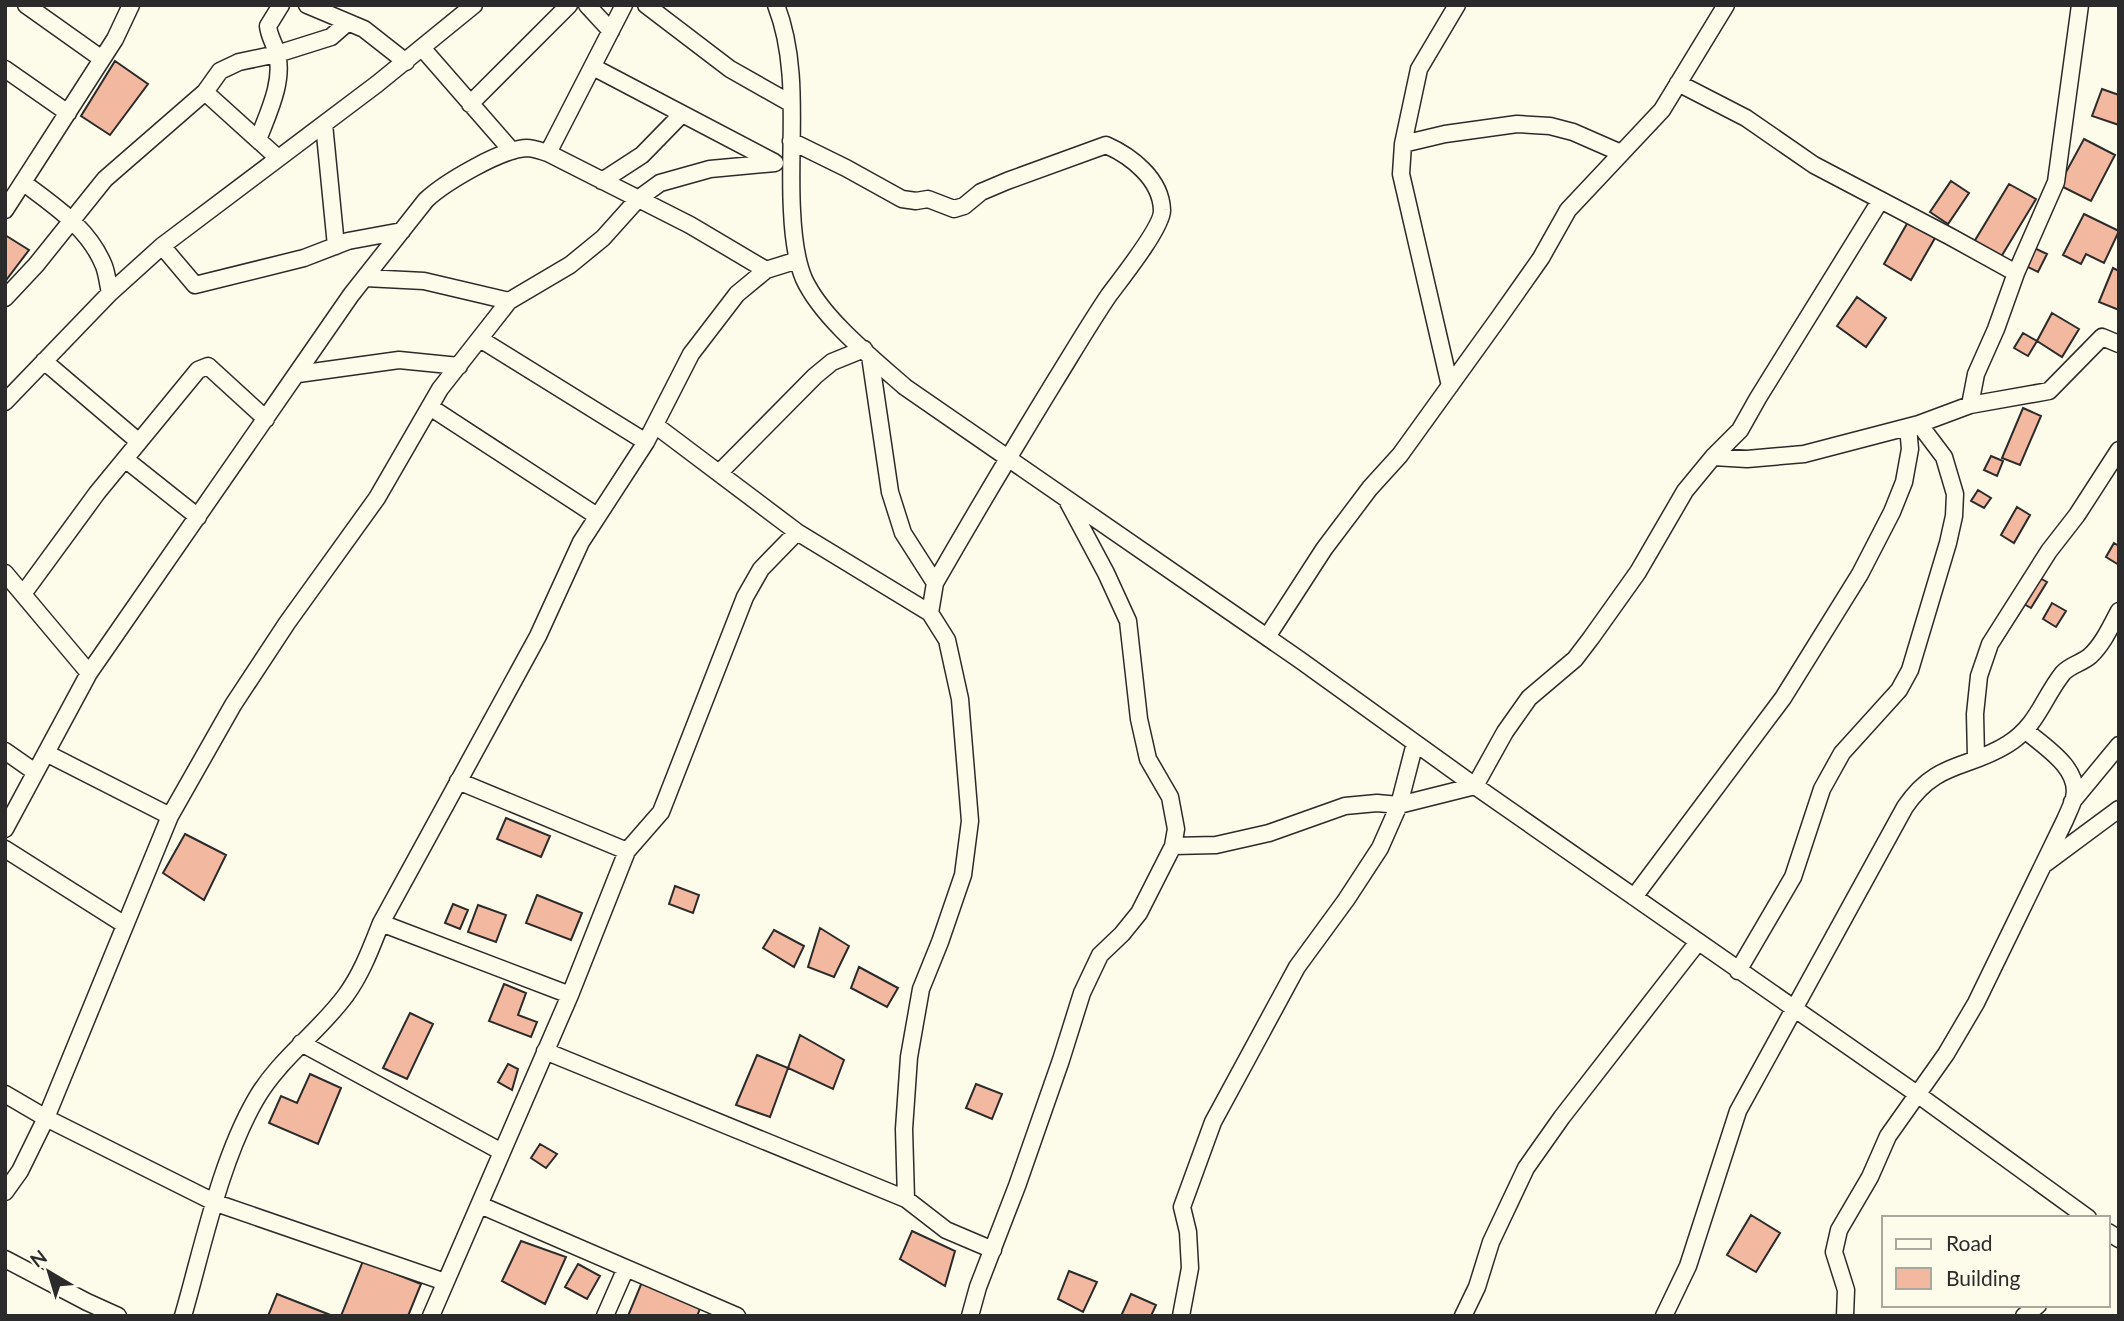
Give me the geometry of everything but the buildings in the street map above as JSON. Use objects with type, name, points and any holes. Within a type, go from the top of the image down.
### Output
[{"type":"street","points":[[26,5],[102,59]]},
{"type":"street","points":[[5,210],[102,59],[131,5]]},
{"type":"street","points":[[258,140],[275,94],[277,54],[268,26],[281,5]]},
{"type":"street","points":[[307,5],[365,29],[406,62]]},
{"type":"street","points":[[470,104],[569,5]]},
{"type":"street","points":[[587,5],[611,31]]},
{"type":"street","points":[[548,153],[624,5]]},
{"type":"street","points":[[646,5],[730,69],[790,103]]},
{"type":"street","points":[[776,5],[788,47],[790,171],[793,228],[798,260],[804,278],[824,310],[867,352],[905,387],[1267,637],[1738,971],[1917,1094],[2085,1216]]},
{"type":"street","points":[[1450,386],[1401,174],[1403,144],[1419,69],[1457,5]]},
{"type":"street","points":[[1267,637],[1324,549],[1399,455],[1541,258],[1568,210],[1662,110],[1726,5]]},
{"type":"street","points":[[1970,405],[1976,374],[2056,182],[2080,5]]},
{"type":"street","points":[[5,402],[110,293],[162,246],[423,49],[466,7]]},
{"type":"street","points":[[5,298],[36,265],[105,179],[205,92],[220,71],[239,62],[277,54],[331,37],[347,23]]},
{"type":"street","points":[[423,49],[512,151]]},
{"type":"street","points":[[593,67],[790,171]]},
{"type":"street","points":[[5,69],[68,113]]},
{"type":"street","points":[[1678,83],[1746,118],[1814,165],[2016,273]]},
{"type":"street","points":[[205,92],[278,158]]},
{"type":"street","points":[[602,181],[642,155],[682,114]]},
{"type":"street","points":[[324,124],[336,246]]},
{"type":"street","points":[[1403,144],[1445,134],[1517,124],[1561,129],[1621,153]]},
{"type":"street","points":[[790,141],[902,199],[928,199],[954,209],[964,206],[981,192],[1007,181],[1106,145],[1124,153],[1144,171],[1157,189],[1163,212],[1155,231],[1101,307],[1007,459],[935,583],[930,613]]},
{"type":"street","points":[[5,829],[89,673],[365,278],[439,188],[512,151],[528,148],[548,153],[690,225],[766,270]]},
{"type":"street","points":[[5,1192],[20,1171],[46,1118],[170,816],[233,705],[287,623],[377,498],[440,389],[509,301],[570,265],[603,238],[638,199],[660,183],[710,169],[775,163]]},
{"type":"street","points":[[5,180],[22,187],[72,220],[104,265],[110,293]]},
{"type":"street","points":[[1173,846],[1216,845],[1269,833],[1345,806],[1377,803],[1399,805],[1475,786],[1505,732],[1529,698],[1575,659],[1638,572],[1685,491],[1740,430],[1880,201]]},
{"type":"street","points":[[162,246],[195,285],[304,258],[348,241],[402,231]]},
{"type":"street","points":[[183,1316],[234,1143],[256,1097],[345,996],[363,968],[381,923],[538,636],[581,542],[646,442],[691,355],[737,294],[766,270],[798,260]]},
{"type":"street","points":[[365,278],[424,281],[509,301]]},
{"type":"street","points":[[1713,457],[1747,459],[1804,454],[1913,426],[1970,405],[2049,391],[2102,337],[2119,344]]},
{"type":"street","points":[[480,339],[646,442]]},
{"type":"street","points":[[719,473],[832,362],[867,352]]},
{"type":"street","points":[[867,352],[890,492],[903,533],[935,583]]},
{"type":"street","points":[[298,374],[399,360],[459,366]]},
{"type":"street","points":[[44,361],[139,442]]},
{"type":"street","points":[[89,673],[11,585],[125,459],[204,365],[266,419]]},
{"type":"street","points":[[430,407],[597,516]]},
{"type":"street","points":[[655,425],[797,532],[930,613],[947,640],[960,699],[970,821],[962,875],[921,989],[909,1057],[904,1129],[906,1199]]},
{"type":"street","points":[[1634,897],[1783,698],[1860,574],[1892,512],[1904,482],[1913,426]]},
{"type":"street","points":[[1738,971],[1793,877],[1822,789],[1842,753],[1899,690],[1910,670],[1951,530],[1955,494],[1944,457],[1913,426]]},
{"type":"street","points":[[1976,757],[1975,714],[1979,676],[1990,644],[2049,551],[2077,515],[2119,450]]},
{"type":"street","points":[[125,459],[198,517]]},
{"type":"street","points":[[970,1316],[978,1287],[1061,1060],[1082,993],[1100,955],[1139,913],[1173,846],[1176,829],[1170,797],[1148,759],[1139,719],[1128,621],[1106,573],[1066,499]]},
{"type":"street","points":[[431,1316],[570,995],[628,851],[662,813],[745,597],[761,569],[797,532]]},
{"type":"street","points":[[1664,1316],[1688,1266],[1738,1111],[1917,789],[1939,772],[2006,745],[2026,731],[2064,671],[2090,656],[2108,633],[2119,611]]},
{"type":"street","points":[[1845,1316],[1846,1290],[1834,1252],[1839,1230],[1870,1177],[1888,1136],[1946,1054],[1976,1003],[2072,802],[2075,789],[2066,766],[2026,731]]},
{"type":"street","points":[[1181,1316],[1190,1268],[1188,1232],[1182,1207],[1213,1122],[1297,967],[1380,848],[1399,805],[1415,743]]},
{"type":"street","points":[[2072,802],[2119,745]]},
{"type":"street","points":[[5,751],[35,772]]},
{"type":"street","points":[[46,753],[170,816]]},
{"type":"street","points":[[458,781],[628,851]]},
{"type":"street","points":[[2043,864],[2119,809]]},
{"type":"street","points":[[5,849],[125,925]]},
{"type":"street","points":[[381,923],[570,995]]},
{"type":"street","points":[[1463,1316],[1477,1287],[1490,1242],[1527,1168],[1562,1117],[1698,942]]},
{"type":"street","points":[[301,1043],[502,1152]]},
{"type":"street","points":[[545,1051],[906,1199],[946,1230],[993,1250]]},
{"type":"street","points":[[5,1094],[46,1118],[216,1203],[445,1282]]},
{"type":"street","points":[[480,1205],[737,1316]]},
{"type":"street","points":[[5,1259],[84,1309],[118,1316]]},
{"type":"street","points":[[606,1316],[626,1268]]}]
